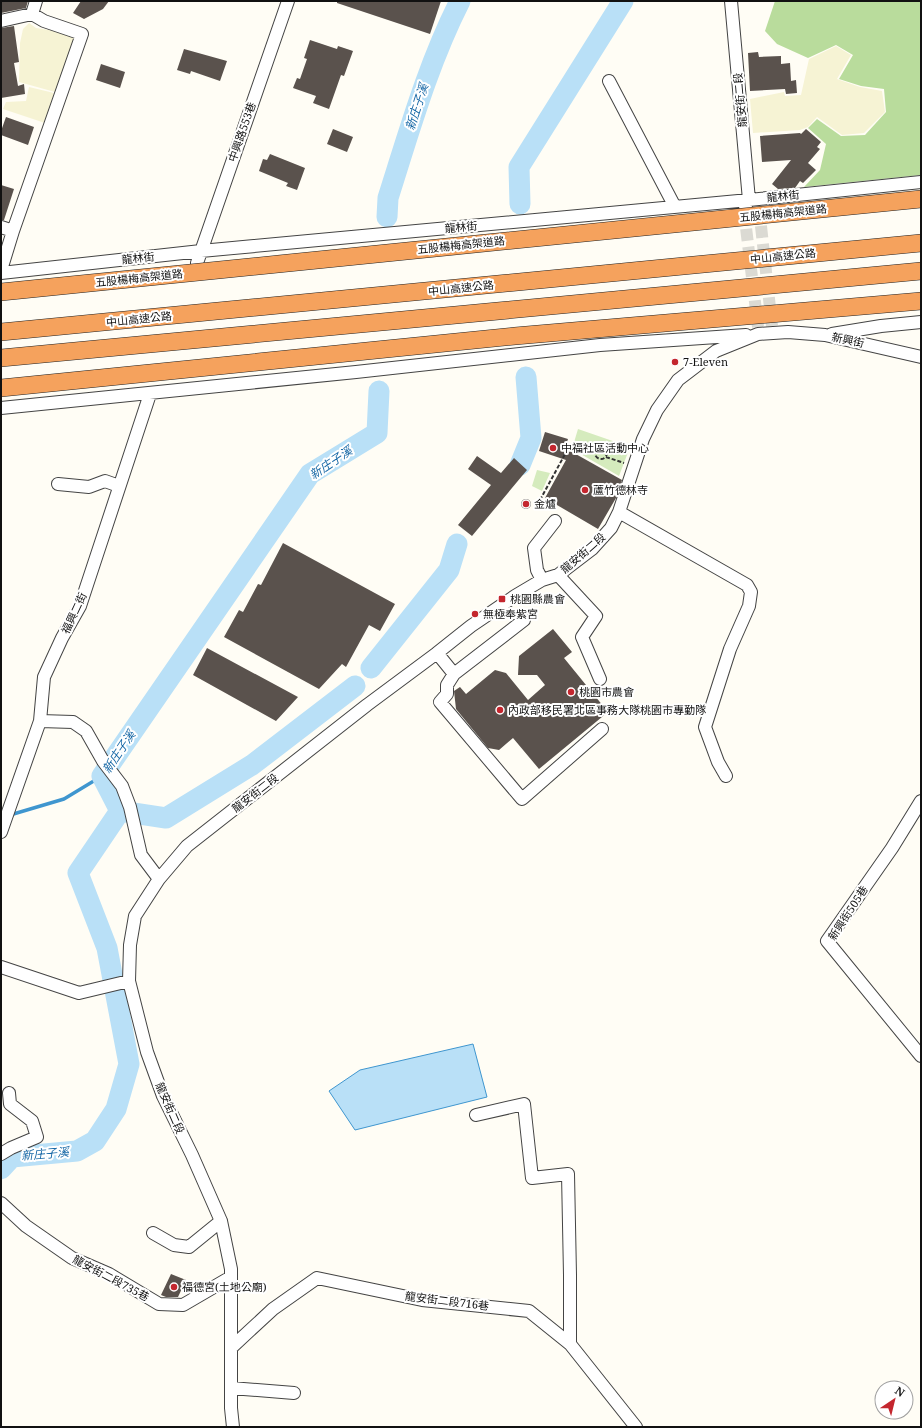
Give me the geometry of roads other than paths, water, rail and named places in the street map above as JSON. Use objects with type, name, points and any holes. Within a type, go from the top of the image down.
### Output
[{"type":"highway","name":"五股楊梅高架道路","points":[[1,292],[921,199]]},
{"type":"highway","name":"中山高速公路","points":[[1,332],[921,243]]},
{"type":"highway","points":[[1,358],[921,271]]},
{"type":"highway","points":[[1,388],[515,336],[921,301]]},
{"type":"street","points":[[32,14],[36,1]]},
{"type":"street","name":"中興路553巷","points":[[197,263],[288,1]]},
{"type":"street","name":"龍安街二段","points":[[731,1],[746,204]]},
{"type":"street","points":[[1,21],[32,14],[44,21],[82,34],[13,231],[1,270]]},
{"type":"street","points":[[609,81],[675,207]]},
{"type":"street","name":"龍林街","points":[[1,273],[201,251],[564,217],[675,207],[746,204],[921,182]]},
{"type":"street","points":[[746,204],[759,208]]},
{"type":"street","points":[[1,227],[13,231]]},
{"type":"street","points":[[825,335],[881,326],[921,322]]},
{"type":"street","name":"龍安街二段","points":[[233,1427],[231,1269],[221,1221],[164,1096],[147,1052],[126,982],[135,916],[159,879],[187,846],[367,704],[437,653],[470,626],[542,580],[558,575],[592,548],[611,528],[619,512],[643,440],[657,410],[678,380],[716,351],[758,330],[773,329]]},
{"type":"street","name":"新興街","points":[[773,329],[788,332],[825,335],[921,357]]},
{"type":"street","points":[[1,408],[150,394],[758,330]]},
{"type":"street","name":"福興二街","points":[[2,828],[40,721],[44,678],[62,638],[80,606],[150,394]]},
{"type":"street","points":[[58,484],[89,487],[105,481],[119,486]]},
{"type":"street","points":[[619,512],[747,585],[751,592],[749,606],[730,649],[705,728],[718,762],[726,776]]},
{"type":"street","points":[[542,580],[537,570],[534,548],[555,521]]},
{"type":"street","points":[[558,575],[596,616],[582,637],[600,679]]},
{"type":"street","points":[[524,620],[454,674],[447,685],[447,694],[440,702],[522,799],[602,729]]},
{"type":"street","points":[[437,653],[454,674]]},
{"type":"street","points":[[40,721],[73,722],[86,731],[102,761],[122,786],[136,827],[141,855],[159,879]]},
{"type":"street","name":"新興街505巷","points":[[921,801],[892,848],[828,941],[921,1056]]},
{"type":"street","points":[[1,967],[79,993],[126,982]]},
{"type":"street","points":[[1,1154],[37,1137],[32,1121],[10,1104],[9,1093]]},
{"type":"street","points":[[476,1115],[524,1104],[532,1178],[568,1174],[570,1344]]},
{"type":"street","name":"龍安街二段735巷","points":[[1,1203],[26,1226],[72,1258],[109,1274],[159,1304],[183,1305],[231,1277]]},
{"type":"street","points":[[153,1233],[174,1245],[189,1247],[221,1221]]},
{"type":"street","name":"龍安街二段716巷","points":[[232,1347],[273,1309],[317,1278],[422,1300],[529,1311],[570,1344],[636,1427]]},
{"type":"street","points":[[232,1388],[294,1393]]},
{"type":"water","points":[[473,1044],[487,1097],[355,1130],[329,1091],[360,1070]]},
{"type":"waterway","name":"新庄子溪","points":[[387,217],[388,198],[420,98],[438,49],[460,1]]},
{"type":"waterway","points":[[520,204],[519,167],[623,1]]},
{"type":"waterway","points":[[520,465],[531,438],[526,377]]},
{"type":"waterway","name":"新庄子溪","points":[[1,1169],[12,1157],[77,1151],[95,1141],[116,1109],[129,1064],[107,948],[78,873],[120,811],[102,776],[310,474],[377,433],[379,391]]},
{"type":"waterway","points":[[371,668],[449,570],[457,544]]},
{"type":"waterway","points":[[120,811],[166,818],[252,765],[355,686]]},
{"type":"waterway","points":[[10,815],[64,799],[102,776]]},
{"type":"tunnel","points":[[759,208],[772,326]]},
{"type":"tunnel","points":[[744,211],[758,327]]},
{"type":"place","name":"7-Eleven","points":[[675,362]]},
{"type":"place","name":"中福社區活動中心","points":[[553,448]]},
{"type":"place","name":"蘆竹德林寺","points":[[585,490]]},
{"type":"place","name":"金爐","points":[[526,504]]},
{"type":"place","name":"桃園縣農會","points":[[502,599]]},
{"type":"place","name":"無極奉紫宮","points":[[475,614]]},
{"type":"place","name":"桃園市農會","points":[[571,692]]},
{"type":"place","name":"內政部移民署北區事務大隊桃園市專勤隊","points":[[500,710]]},
{"type":"place","name":"福德宮(土地公廟)","points":[[174,1287]]}]
